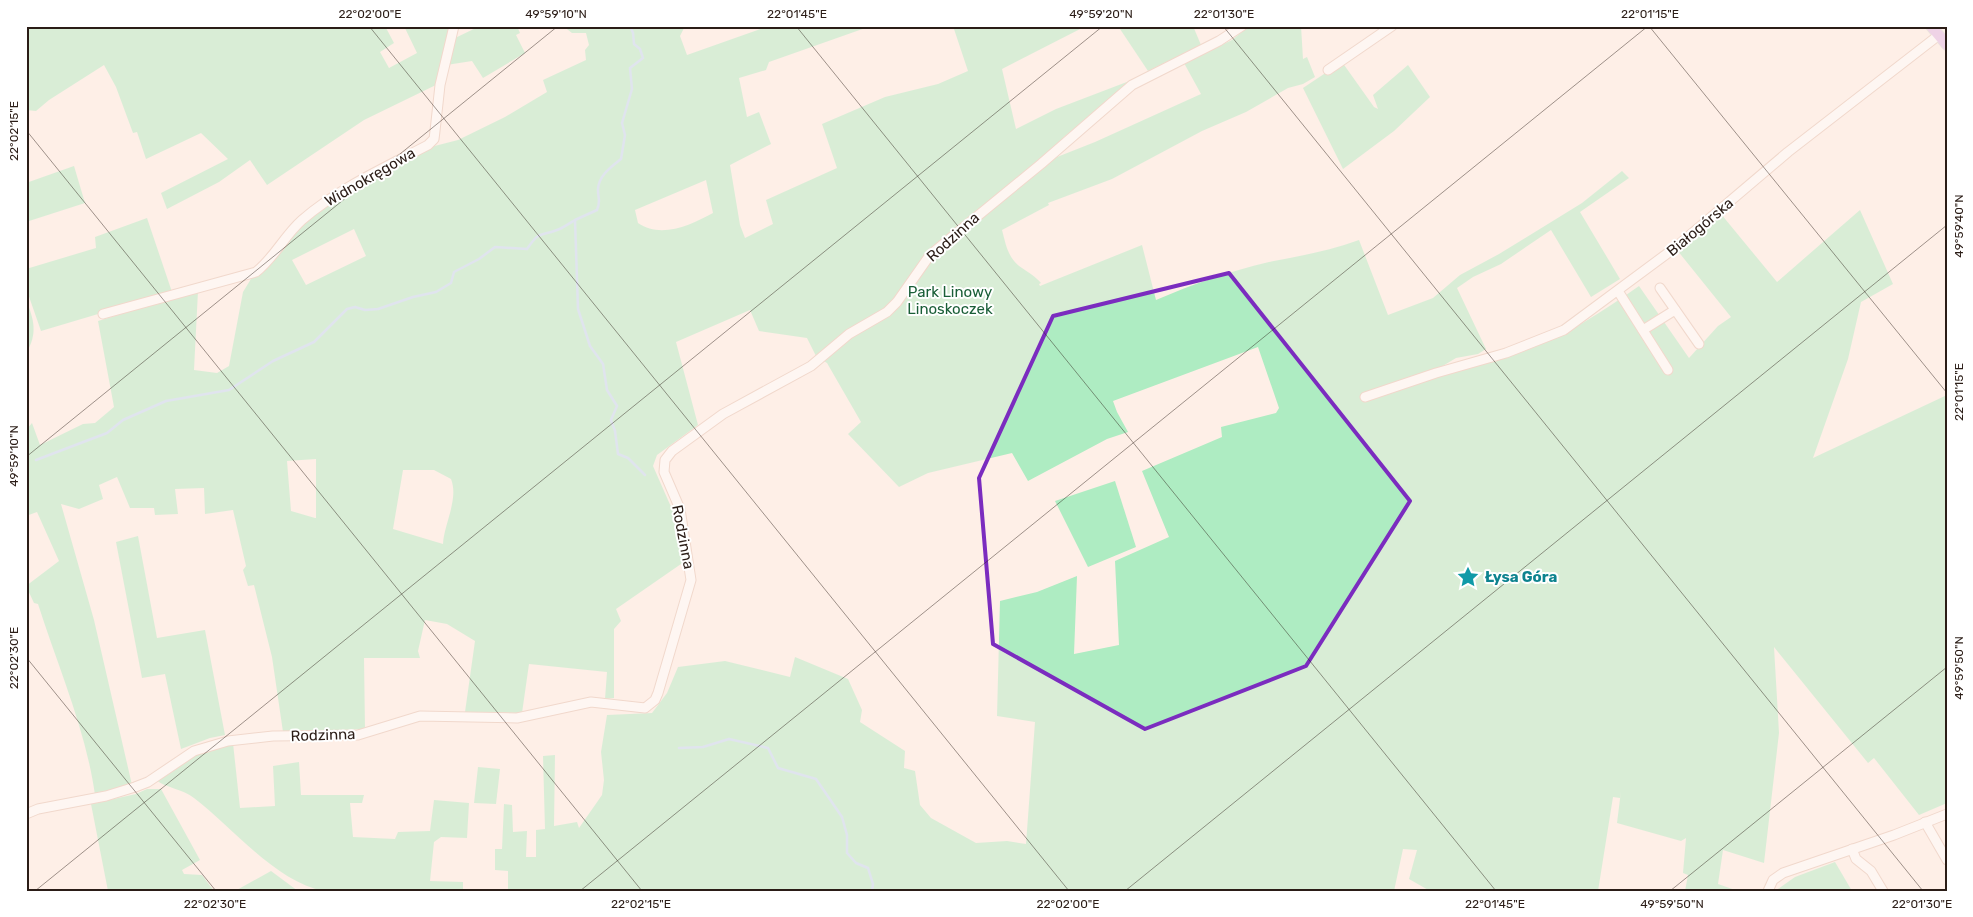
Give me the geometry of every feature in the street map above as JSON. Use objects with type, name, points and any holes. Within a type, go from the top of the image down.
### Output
[{"type":"main road","points":[[1931,26],[1947,45]]},
{"type":"street","name":"Widnokręgowa","points":[[103,314],[256,272],[267,264],[300,222],[325,201],[428,145],[434,139],[440,85],[454,26]]},
{"type":"street","name":"Rodzinna","points":[[26,814],[38,809],[118,793],[154,778],[194,751],[210,745],[245,738],[358,735],[420,716],[517,718],[591,702],[602,702],[640,709],[650,705],[658,693],[691,580],[680,509],[664,472],[665,460],[672,451],[723,414],[811,366],[849,334],[886,312],[897,302],[930,255],[1042,164],[1132,85],[1219,41],[1242,26]]},
{"type":"street","points":[[1328,70],[1392,26]]},
{"type":"street","name":"Białogórska","points":[[1365,397],[1436,373],[1506,353],[1556,334],[1618,291],[1700,228],[1795,146],[1939,35]]},
{"type":"street","points":[[1660,288],[1699,344]]},
{"type":"street","points":[[1618,291],[1668,370]]},
{"type":"street","points":[[1643,330],[1675,310]]},
{"type":"street","points":[[1768,891],[1773,880],[1783,873],[1852,850],[1947,814]]},
{"type":"street","points":[[1925,822],[1947,860]]},
{"type":"street","points":[[1852,850],[1856,859],[1871,871],[1883,891]]},
{"type":"highlighted area","points":[[1229,273],[1410,501],[1306,666],[1145,729],[993,644],[979,478],[1053,316]]},
{"type":"green space","points":[[26,26],[385,26],[394,43],[380,52],[389,68],[417,53],[404,26],[450,26],[453,39],[480,26],[517,26],[520,33],[516,35],[525,53],[483,78],[472,61],[440,66],[440,83],[364,120],[267,185],[250,160],[219,182],[167,209],[161,193],[228,159],[201,133],[146,159],[137,132],[133,133],[116,87],[104,65],[49,100],[36,111],[26,110]]},
{"type":"green space","name":"Park Linowy Linoskoczek","points":[[563,26],[685,26],[680,36],[687,55],[769,26],[871,26],[769,62],[766,70],[739,78],[747,117],[759,112],[771,144],[730,165],[740,225],[745,238],[773,224],[766,200],[837,168],[822,124],[885,97],[938,84],[968,71],[953,26],[1086,26],[1002,69],[1016,129],[1056,109],[1132,80],[1064,137],[1052,159],[1095,142],[1201,94],[1184,63],[1232,40],[1249,26],[1301,26],[1303,59],[1307,57],[1315,77],[1303,84],[1288,88],[1246,112],[1202,131],[1112,179],[1048,203],[1049,205],[1002,230],[1008,251],[1017,264],[1041,283],[1039,284],[1040,286],[1142,245],[1156,300],[1198,283],[1241,269],[1326,250],[1359,240],[1388,315],[1433,298],[1460,275],[1499,254],[1582,203],[1622,171],[1629,178],[1580,212],[1620,279],[1591,297],[1551,230],[1501,264],[1473,277],[1457,288],[1486,349],[1478,354],[1456,358],[1441,367],[1484,362],[1511,356],[1530,349],[1586,321],[1639,286],[1689,358],[1718,326],[1731,317],[1677,250],[1721,214],[1777,282],[1860,210],[1893,284],[1861,302],[1848,359],[1813,458],[1947,395],[1947,803],[1919,815],[1874,758],[1868,763],[1774,647],[1779,733],[1764,863],[1723,850],[1718,884],[1738,891],[1685,891],[1688,875],[1683,873],[1686,838],[1681,841],[1617,823],[1621,791],[1620,798],[1613,797],[1598,891],[1430,891],[1409,879],[1417,850],[1403,849],[1394,891],[508,891],[508,871],[495,870],[495,849],[502,849],[504,804],[512,805],[513,832],[527,831],[526,857],[536,857],[536,830],[545,829],[543,756],[555,755],[554,826],[577,822],[579,828],[602,795],[604,780],[601,752],[607,715],[652,713],[667,693],[678,667],[725,661],[790,677],[795,657],[848,679],[862,710],[860,722],[905,751],[904,768],[915,771],[920,805],[931,818],[976,843],[1007,841],[1026,844],[1035,722],[997,716],[1000,601],[1037,592],[1077,576],[1074,654],[1119,645],[1115,561],[1169,537],[1142,471],[1222,437],[1221,427],[1276,413],[1279,408],[1258,347],[1113,401],[1128,432],[1107,439],[1028,481],[1012,453],[928,473],[899,487],[848,434],[861,422],[827,363],[816,356],[807,338],[759,331],[750,310],[676,342],[698,425],[657,455],[653,466],[683,534],[686,567],[681,564],[616,609],[621,621],[614,629],[614,698],[605,699],[607,672],[529,664],[522,713],[465,712],[475,641],[447,624],[425,620],[418,651],[420,658],[364,658],[365,729],[283,732],[272,657],[254,585],[248,586],[243,570],[246,566],[233,510],[205,514],[204,488],[175,489],[178,514],[155,515],[154,508],[130,508],[117,477],[99,485],[103,499],[79,509],[61,504],[94,620],[132,785],[95,795],[85,747],[71,699],[38,604],[34,603],[26,586],[59,561],[37,512],[26,516],[26,430],[32,423],[40,445],[83,424],[95,423],[114,407],[98,321],[198,291],[194,370],[217,373],[229,366],[243,292],[254,274],[313,212],[419,150],[458,140],[505,117],[547,92],[543,80],[586,60],[585,50],[589,45],[586,33],[572,33]],"holes":[[[706,180],[713,213],[686,226],[656,230],[638,223],[635,210]],[[354,229],[366,256],[306,285],[292,260]],[[316,459],[316,518],[291,511],[287,461]],[[403,470],[434,470],[451,479],[453,495],[443,544],[393,529]]]},
{"type":"green space","points":[[1118,26],[1193,26],[1201,45],[1148,71]]},
{"type":"green space","points":[[1342,62],[1374,107],[1378,109],[1373,95],[1408,65],[1430,97],[1394,131],[1343,169],[1303,88]]},
{"type":"green space","points":[[74,166],[85,203],[26,222],[26,183]]},
{"type":"green space","points":[[147,218],[172,292],[41,331],[26,288],[26,269],[96,248],[95,237]]},
{"type":"green space","points":[[26,300],[34,326],[30,346],[26,353]]},
{"type":"green space","points":[[1115,481],[1136,547],[1088,567],[1055,501]]},
{"type":"green space","points":[[138,536],[157,638],[205,630],[225,735],[210,738],[181,749],[165,674],[142,678],[116,542]]},
{"type":"green space","points":[[233,743],[240,808],[275,806],[273,766],[299,762],[301,795],[364,795],[362,803],[350,803],[353,837],[395,839],[398,832],[430,831],[434,800],[469,803],[467,838],[441,837],[434,842],[430,881],[463,882],[463,891],[324,891],[306,886],[289,877],[255,852],[194,798],[156,780],[192,755]]},
{"type":"green space","points":[[478,767],[500,769],[496,804],[474,803]]},
{"type":"green space","points":[[147,789],[161,789],[200,860],[182,870],[184,874],[202,875],[214,891],[108,891],[91,804],[136,794]]},
{"type":"green space","points":[[1835,862],[1852,891],[1775,891],[1795,877]]},
{"type":"green space","points":[[271,871],[298,891],[235,891]]},
{"type":"waterway","points":[[630,26],[634,44],[640,49],[643,58],[630,68],[632,89],[622,123],[625,135],[621,159],[600,180],[597,210],[575,220],[578,309],[590,346],[603,364],[607,390],[617,406],[611,420],[615,431],[618,454],[628,458],[645,475]]},
{"type":"waterway","points":[[36,460],[107,433],[123,420],[166,401],[229,390],[273,361],[314,342],[347,309],[355,307],[365,310],[378,309],[413,297],[436,292],[451,283],[454,272],[479,259],[495,247],[527,249],[537,236],[559,229],[575,220]]},
{"type":"waterway","points":[[679,748],[703,747],[729,739],[768,748],[778,768],[816,779],[842,817],[847,835],[847,853],[856,863],[868,868],[873,884],[872,891]]},
{"type":"place","name":"Łysa Góra","points":[[1468,577]]}]
